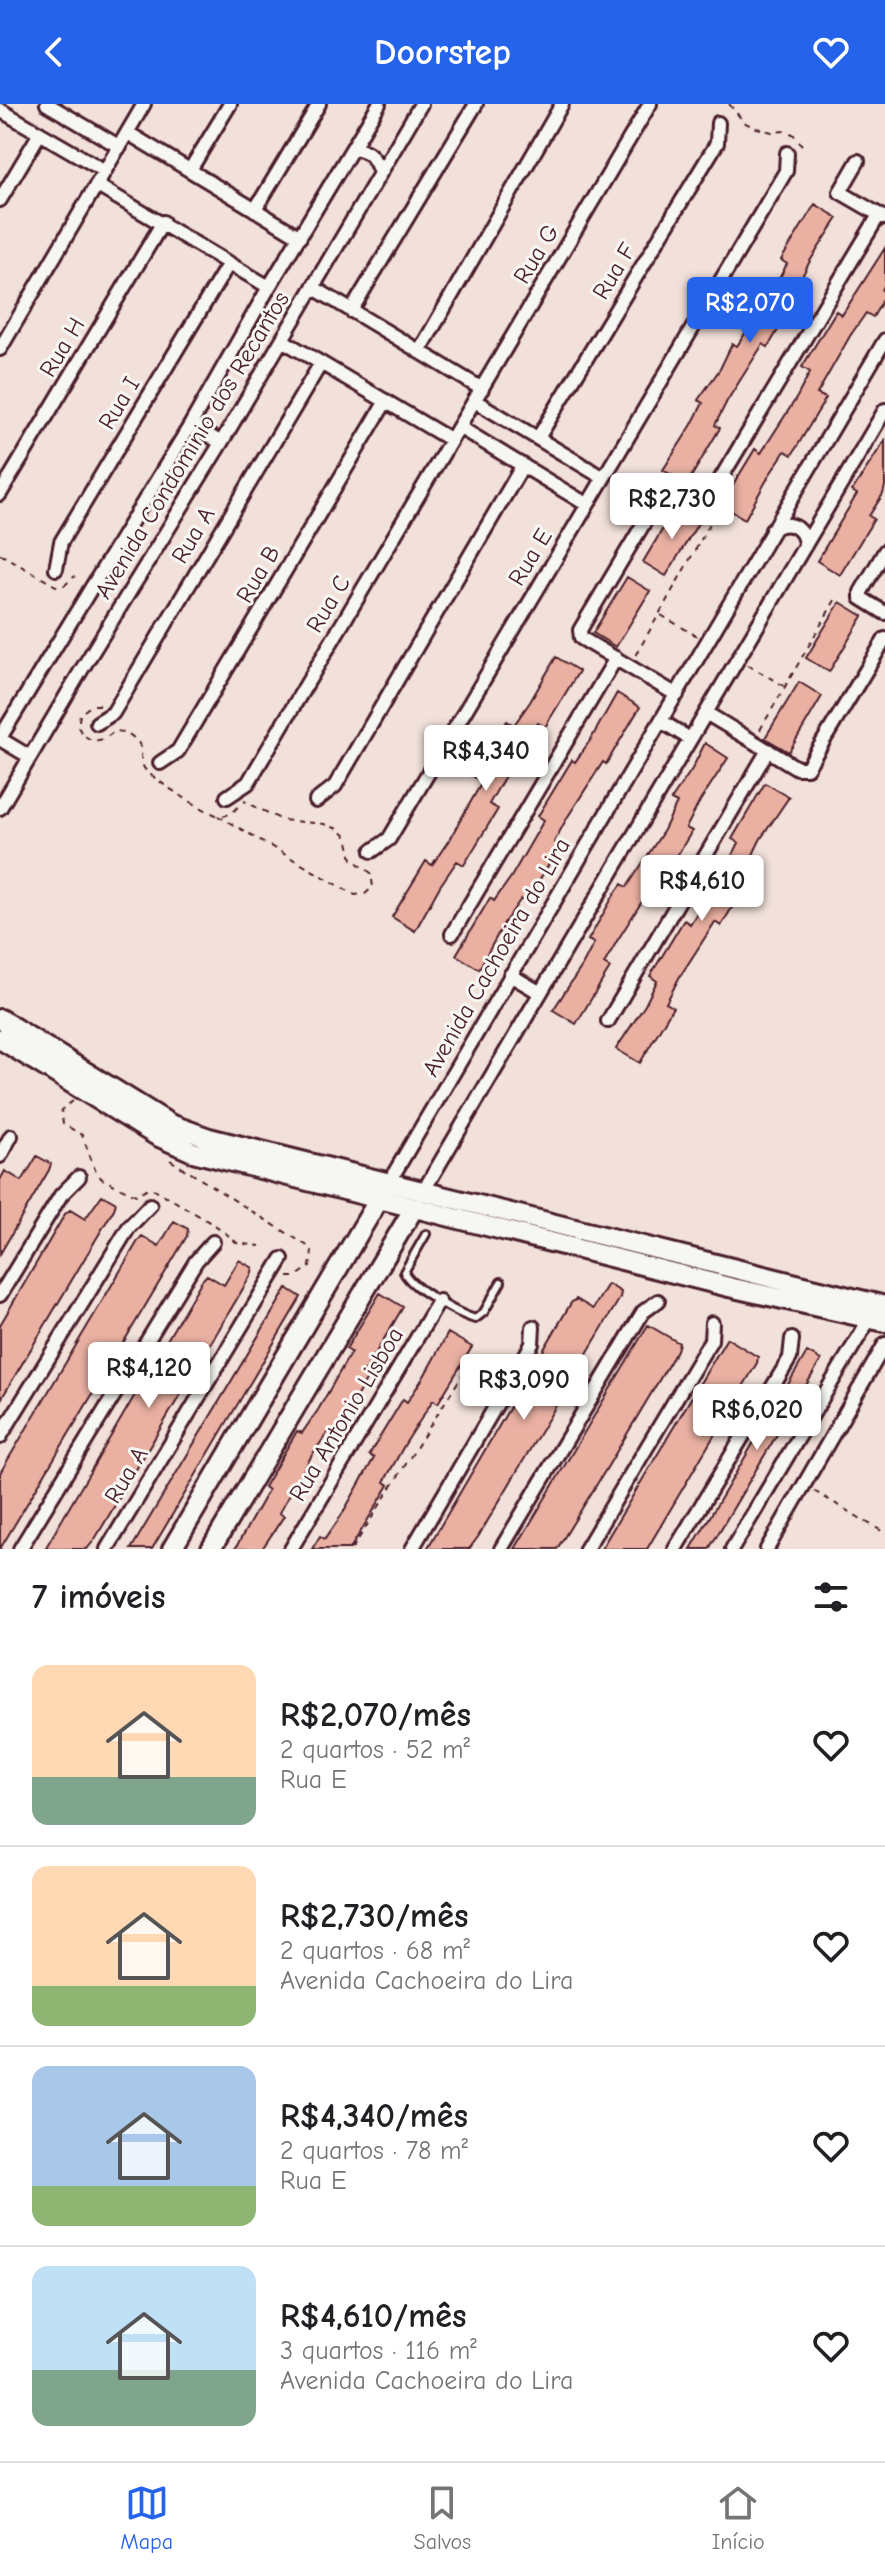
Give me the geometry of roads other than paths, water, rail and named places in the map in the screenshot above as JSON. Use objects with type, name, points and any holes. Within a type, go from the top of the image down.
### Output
[{"type":"street","points":[[0,349],[144,104]]},
{"type":"street","points":[[190,170],[230,104]]},
{"type":"street","points":[[255,210],[319,104]]},
{"type":"street","name":"Avenida Condominio dos Recantos","points":[[0,738],[191,424],[379,104]]},
{"type":"street","name":"Avenida Condominio dos Recantos","points":[[0,808],[314,288],[421,104]]},
{"type":"street","points":[[351,311],[476,104]]},
{"type":"street","points":[[419,352],[562,104]]},
{"type":"street","name":"Rua G","points":[[459,427],[650,104]]},
{"type":"street","points":[[51,105],[120,147]]},
{"type":"street","points":[[0,110],[105,171]]},
{"type":"street","name":"Rua F","points":[[538,438],[717,143],[718,123]]},
{"type":"street","points":[[0,200],[40,133]]},
{"type":"street","points":[[128,133],[300,237]]},
{"type":"street","points":[[348,156],[353,148],[370,153],[380,173]]},
{"type":"street","name":"Rua E","points":[[372,851],[389,839],[786,171],[787,153]]},
{"type":"street","points":[[677,695],[581,638],[580,630],[666,488],[701,504],[709,498],[882,216],[840,192],[858,161]]},
{"type":"street","points":[[96,185],[269,287]]},
{"type":"street","name":"Rua H","points":[[0,494],[163,222]]},
{"type":"street","name":"Rua I","points":[[56,569],[61,542],[229,263]]},
{"type":"street","points":[[314,288],[419,352],[538,438],[602,477]]},
{"type":"street","points":[[282,340],[451,440]]},
{"type":"street","name":"Avenida Cachoeira do Lira","points":[[384,1191],[885,340]]},
{"type":"street","name":"Rua A","points":[[97,723],[113,713],[321,363]]},
{"type":"street","name":"Rua B","points":[[160,763],[178,751],[386,401]]},
{"type":"street","points":[[185,1529],[212,1548],[885,410]]},
{"type":"street","points":[[191,424],[221,443]]},
{"type":"street","points":[[459,427],[586,504]]},
{"type":"street","name":"Rua C","points":[[227,797],[248,783],[459,427]]},
{"type":"street","points":[[316,801],[335,786],[523,465]]},
{"type":"street","points":[[772,529],[783,524],[795,526],[804,535],[805,546]]},
{"type":"street","points":[[885,551],[861,592],[861,598],[885,613]]},
{"type":"street","points":[[706,713],[803,770],[812,765],[885,639]]},
{"type":"street","points":[[452,934],[616,658]]},
{"type":"street","points":[[661,721],[690,739]]},
{"type":"street","points":[[0,738],[30,757]]},
{"type":"street","points":[[608,1021],[768,750]]},
{"type":"street","points":[[510,975],[539,992]]},
{"type":"street","points":[[0,1019],[170,1124],[384,1191],[715,1283],[877,1320],[732,1549]]},
{"type":"street","points":[[0,1039],[157,1136],[193,1152],[384,1191]]},
{"type":"street","points":[[0,1156],[11,1136]]},
{"type":"street","points":[[0,1295],[61,1195],[79,1177]]},
{"type":"street","points":[[172,1549],[384,1191]]},
{"type":"street","points":[[418,1200],[885,1306]]},
{"type":"street","points":[[0,1437],[129,1227],[150,1205]]},
{"type":"street","points":[[20,1549],[196,1261],[213,1242]]},
{"type":"street","name":"Rua A","points":[[107,1549],[282,1259]]},
{"type":"street","name":"Rua Antonio Lisboa","points":[[291,1549],[439,1301]]},
{"type":"street","points":[[501,1549],[643,1312],[658,1301]]},
{"type":"street","points":[[586,1549],[711,1340],[712,1323]]},
{"type":"street","points":[[412,1549],[532,1344],[533,1327]]},
{"type":"street","points":[[675,1549],[790,1358],[792,1339]]},
{"type":"street","points":[[767,1549],[885,1344]]},
{"type":"lane","points":[[426,1234],[404,1272],[410,1282],[439,1301],[475,1319],[484,1312],[501,1282]]}]
